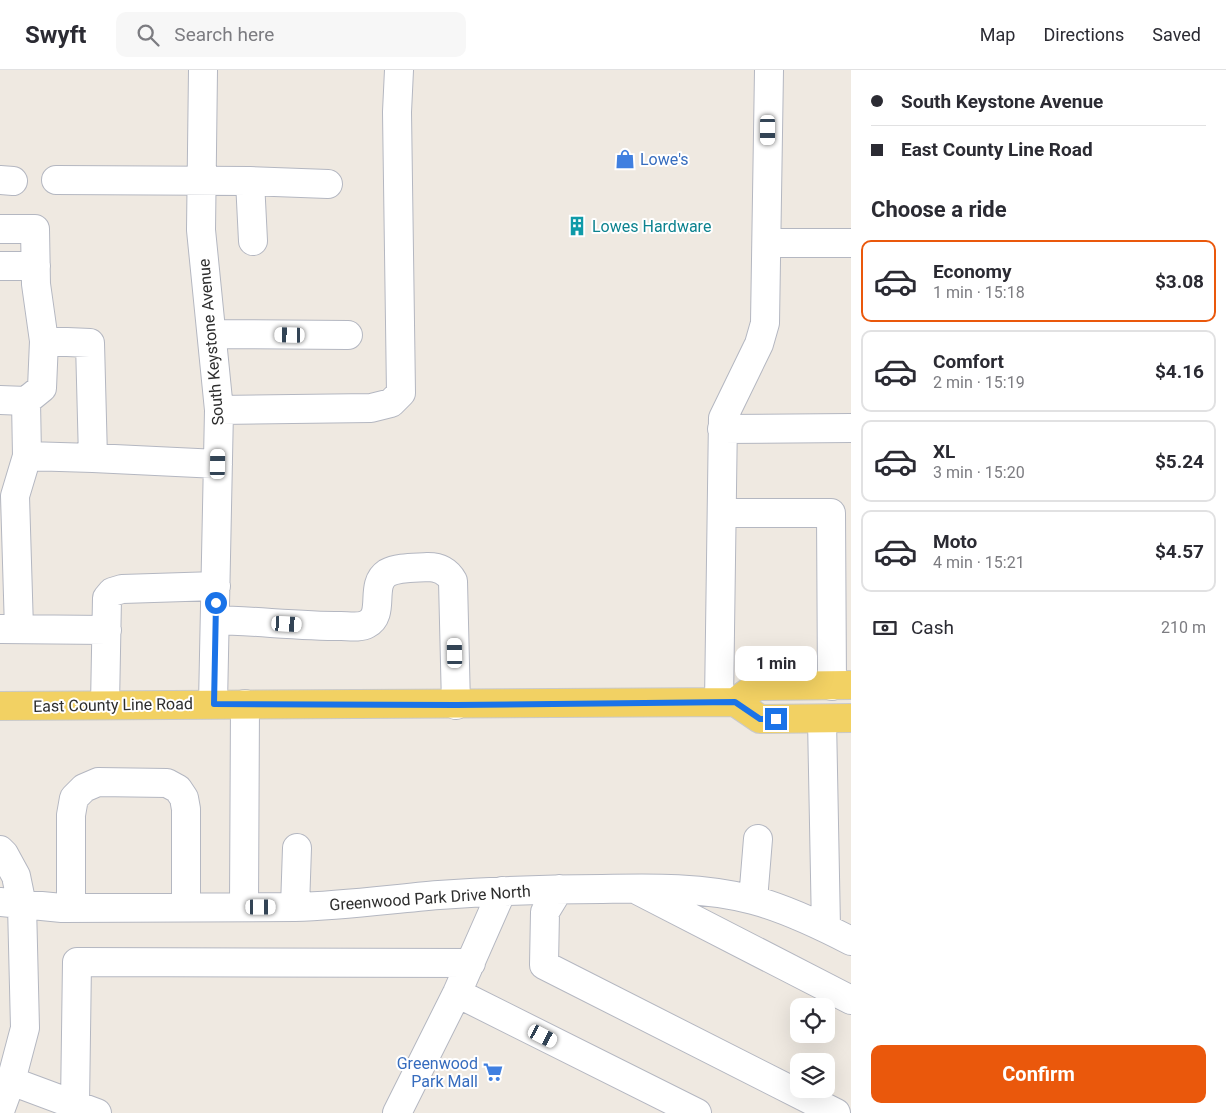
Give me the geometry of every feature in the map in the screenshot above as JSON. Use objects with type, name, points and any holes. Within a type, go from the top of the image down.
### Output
[{"type":"main road","points":[[727,702],[757,686],[842,685]]},
{"type":"main road","points":[[727,702],[760,719],[851,718]]},
{"type":"main road","name":"East County Line Road","points":[[0,706],[214,704],[456,705],[727,702]]},
{"type":"street","name":"South Keystone Avenue","points":[[203,70],[201,230],[219,410],[214,704]]},
{"type":"street","points":[[219,410],[371,408],[391,403],[401,393],[397,131],[399,70]]},
{"type":"street","points":[[727,702],[722,513],[722,429],[723,418],[727,408],[759,344],[766,322],[769,70]]},
{"type":"street","points":[[56,180],[250,181],[328,184]]},
{"type":"street","points":[[250,181],[253,241]]},
{"type":"street","points":[[0,229],[35,229],[36,284],[44,341],[42,388],[13,400],[27,456],[15,496],[10,629],[107,630]]},
{"type":"street","points":[[766,243],[851,243]]},
{"type":"street","points":[[0,266],[36,266]]},
{"type":"street","points":[[212,334],[348,335]]},
{"type":"street","points":[[44,341],[90,343],[93,458]]},
{"type":"street","points":[[722,429],[851,428]]},
{"type":"street","points":[[27,456],[218,464]]},
{"type":"street","points":[[722,513],[832,513],[842,685]]},
{"type":"street","points":[[215,620],[320,626],[356,626],[367,624],[373,618],[376,611],[378,586],[388,573],[413,568],[433,567],[443,570],[449,574],[453,581],[456,705]]},
{"type":"street","points":[[105,705],[108,598],[112,592],[122,589],[216,586]]},
{"type":"street","points":[[244,907],[245,704]]},
{"type":"street","points":[[822,718],[826,928]]},
{"type":"street","points":[[72,908],[71,815],[74,798],[84,788],[98,782],[167,783],[178,789],[184,798],[186,809],[186,907]]},
{"type":"street","points":[[753,900],[758,839]]},
{"type":"street","points":[[295,907],[297,848]]},
{"type":"street","points":[[0,850],[16,876],[11,904],[24,1028],[11,1081],[0,1111]]},
{"type":"street","points":[[632,888],[851,1000]]},
{"type":"street","points":[[559,889],[545,912],[544,965],[836,1113]]},
{"type":"street","name":"Greenwood Park Drive North","points":[[11,904],[72,908],[295,907],[502,891],[669,889],[700,891],[753,900],[826,928],[851,941]]},
{"type":"street","points":[[396,1113],[457,993],[502,891]]},
{"type":"street","points":[[11,1081],[73,1108],[77,962],[470,963]]},
{"type":"street","points":[[457,993],[697,1113]]},
{"type":"place","name":"Lowe's","points":[[625,159]]},
{"type":"place","name":"Lowes Hardware","points":[[577,226]]},
{"type":"place","name":"Greenwood Park Mall","points":[[493,1072]]},
{"type":"route","points":[[216,603],[214,704],[456,705],[735,702],[760,719],[776,719]]}]
